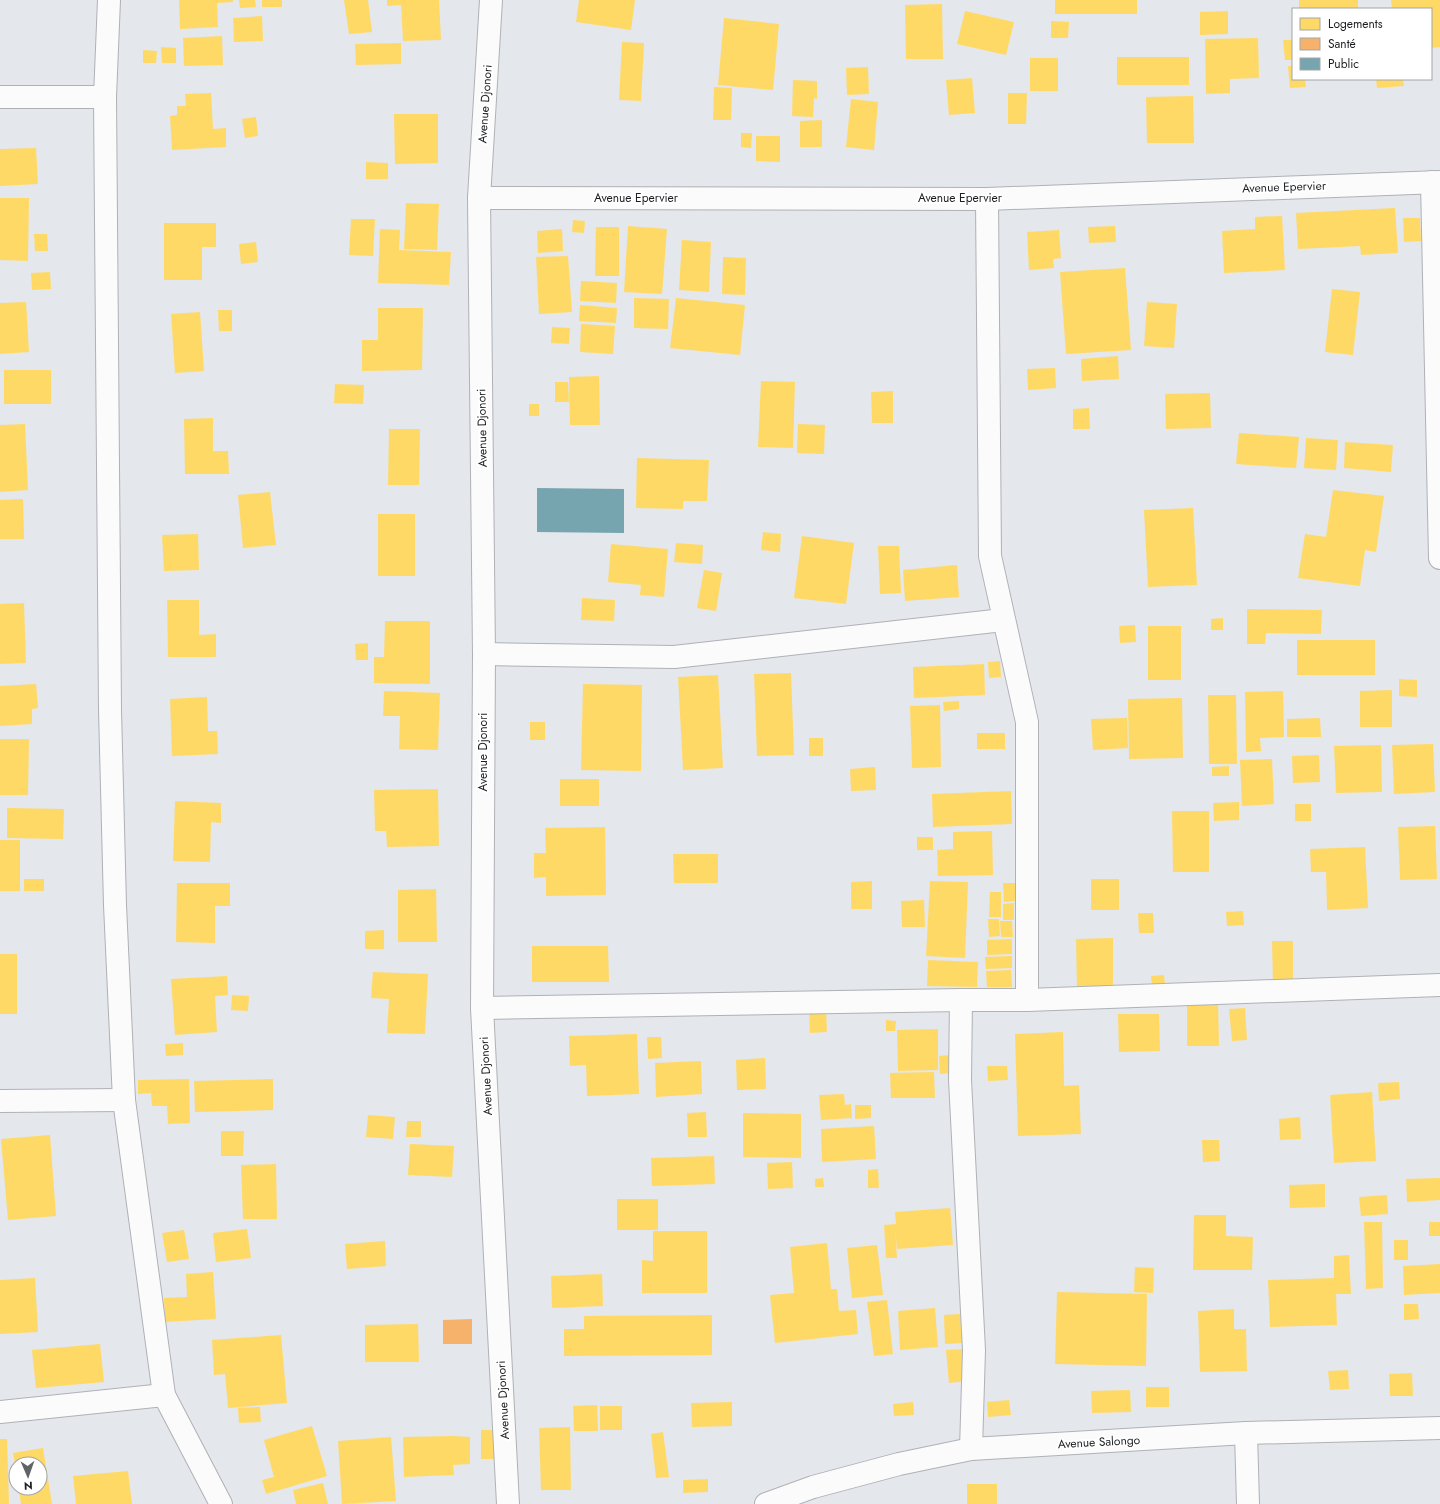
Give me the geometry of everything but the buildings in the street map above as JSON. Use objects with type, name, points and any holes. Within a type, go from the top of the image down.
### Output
[{"type":"street","points":[[108,0],[105,97],[110,710],[115,905],[124,1100],[164,1395],[222,1504]]},
{"type":"street","name":"Avenue Djonori","points":[[491,0],[479,198],[484,654],[482,1008],[508,1504]]},
{"type":"street","points":[[0,98],[105,97]]},
{"type":"street","points":[[1436,182],[1440,558]]},
{"type":"street","name":"Avenue Epervier","points":[[479,198],[987,199],[1436,182]]},
{"type":"street","points":[[987,199],[990,556],[1003,620],[1027,722],[1027,1000]]},
{"type":"street","points":[[484,654],[674,657],[1003,620]]},
{"type":"street","points":[[482,1008],[1027,1000],[1440,985]]},
{"type":"street","points":[[961,1000],[960,1080],[974,1350],[971,1449]]},
{"type":"street","points":[[0,1101],[124,1100]]},
{"type":"street","points":[[0,1412],[164,1395]]},
{"type":"street","name":"Avenue Salongo","points":[[766,1504],[813,1487],[899,1464],[971,1449],[1246,1433],[1440,1428]]},
{"type":"street","points":[[1246,1433],[1248,1504]]}]
